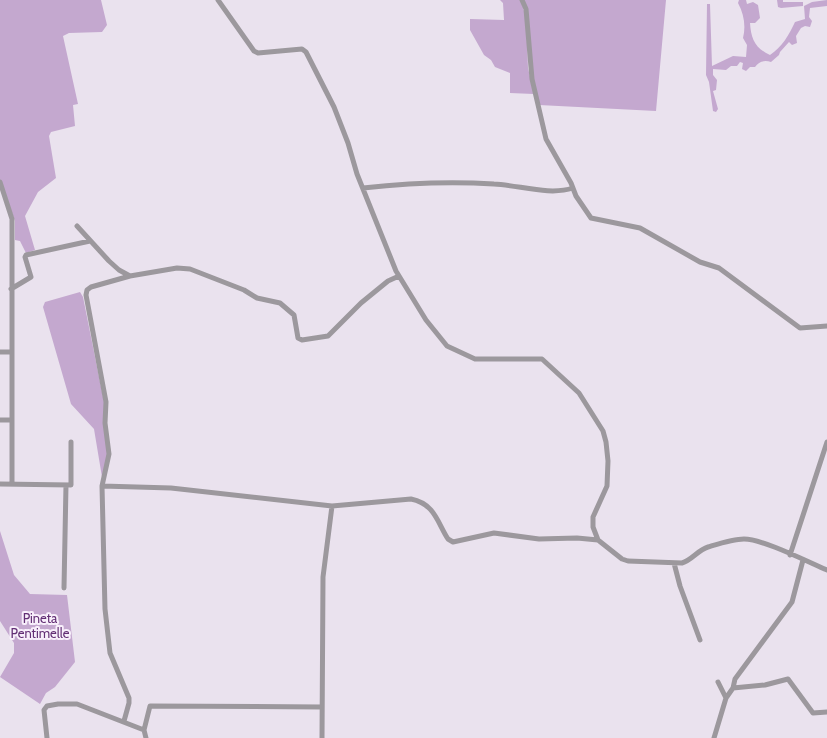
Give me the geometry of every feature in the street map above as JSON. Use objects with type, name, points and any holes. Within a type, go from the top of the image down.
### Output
[{"type":"street","points":[[218,0],[254,51],[258,53],[302,49],[306,52],[334,107],[362,188],[399,276],[426,320],[447,346],[474,359],[542,359],[579,393],[597,419],[606,442],[607,486],[593,517],[593,527],[598,540],[622,559],[628,561],[674,563],[686,562],[705,548],[742,539],[763,543],[827,570]]},
{"type":"street","points":[[522,0],[526,9],[532,79],[543,128],[553,154],[591,218],[640,228],[700,262],[719,268],[800,328],[827,326]]},
{"type":"street","points":[[0,182],[12,219],[12,484]]},
{"type":"street","points":[[362,188],[416,182],[495,184],[562,192],[573,188]]},
{"type":"street","points":[[77,226],[119,270],[130,276]]},
{"type":"street","points":[[11,289],[31,277],[25,257],[26,255],[90,241]]},
{"type":"street","points":[[124,721],[129,698],[110,654],[105,609],[102,486],[109,458],[105,423],[106,402],[86,295],[87,290],[130,276],[177,268],[190,269],[244,290],[257,298],[280,303],[294,315],[298,338],[302,340],[328,336],[361,302],[388,281],[399,276]]},
{"type":"street","points":[[0,352],[11,352]]},
{"type":"street","points":[[0,420],[11,420]]},
{"type":"street","points":[[0,484],[71,485],[71,442]]},
{"type":"street","points":[[790,555],[827,442]]},
{"type":"street","points":[[64,588],[66,485]]},
{"type":"street","points":[[102,486],[171,488],[332,506],[399,500],[418,500],[435,514],[444,534],[448,540],[453,542],[494,533],[539,539],[577,538],[598,540]]},
{"type":"street","points":[[322,738],[323,577],[332,506]]},
{"type":"street","points":[[714,738],[726,698],[733,688],[735,679],[792,602],[803,560]]},
{"type":"street","points":[[674,563],[680,586],[700,640]]},
{"type":"street","points":[[733,688],[766,685],[788,680],[811,711],[817,714],[827,712]]},
{"type":"street","points":[[718,682],[726,698]]},
{"type":"street","points":[[47,738],[44,710],[48,706],[58,704],[78,704],[144,730]]},
{"type":"street","points":[[146,738],[144,730],[150,706],[322,707]]},
{"type":"green space","points":[[0,0],[101,0],[107,25],[102,32],[69,33],[63,36],[78,104],[73,105],[75,126],[51,132],[49,136],[56,178],[38,192],[25,216],[35,250],[26,253],[20,241],[15,240],[15,221],[0,180]]},
{"type":"green space","points":[[500,0],[521,0],[526,18],[528,68],[534,94],[510,93],[510,73],[495,67],[491,60],[484,55],[470,30],[470,19],[504,20],[503,3]]},
{"type":"green space","points":[[523,0],[666,0],[656,111],[539,105],[532,80]]},
{"type":"green space","points":[[739,0],[746,0],[747,4],[753,2],[758,5],[760,18],[755,23],[750,23],[751,34],[757,46],[770,55],[785,40],[795,22],[805,19],[804,6],[812,2],[827,0],[827,6],[810,8],[809,17],[812,21],[810,27],[805,26],[801,28],[796,36],[797,43],[792,45],[789,42],[779,55],[771,62],[767,61],[758,63],[755,67],[750,67],[746,71],[742,69],[743,63],[740,62],[737,66],[731,66],[726,70],[713,69],[713,75],[717,80],[716,90],[713,91],[718,109],[716,112],[713,111],[709,82],[706,75],[707,4],[710,4],[712,66],[733,56],[746,57],[747,45],[743,38],[744,20],[738,3]]},
{"type":"green space","points":[[777,0],[783,0],[783,2],[803,2],[803,6],[781,8],[778,7]]},
{"type":"green space","points":[[80,292],[83,297],[104,402],[109,460],[102,477],[94,429],[71,404],[43,307],[45,302]]},
{"type":"green space","name":"Pineta Pentimelle","points":[[0,531],[14,575],[30,594],[67,595],[75,662],[55,687],[46,693],[40,704],[0,677],[14,653],[14,643],[0,621]]}]
